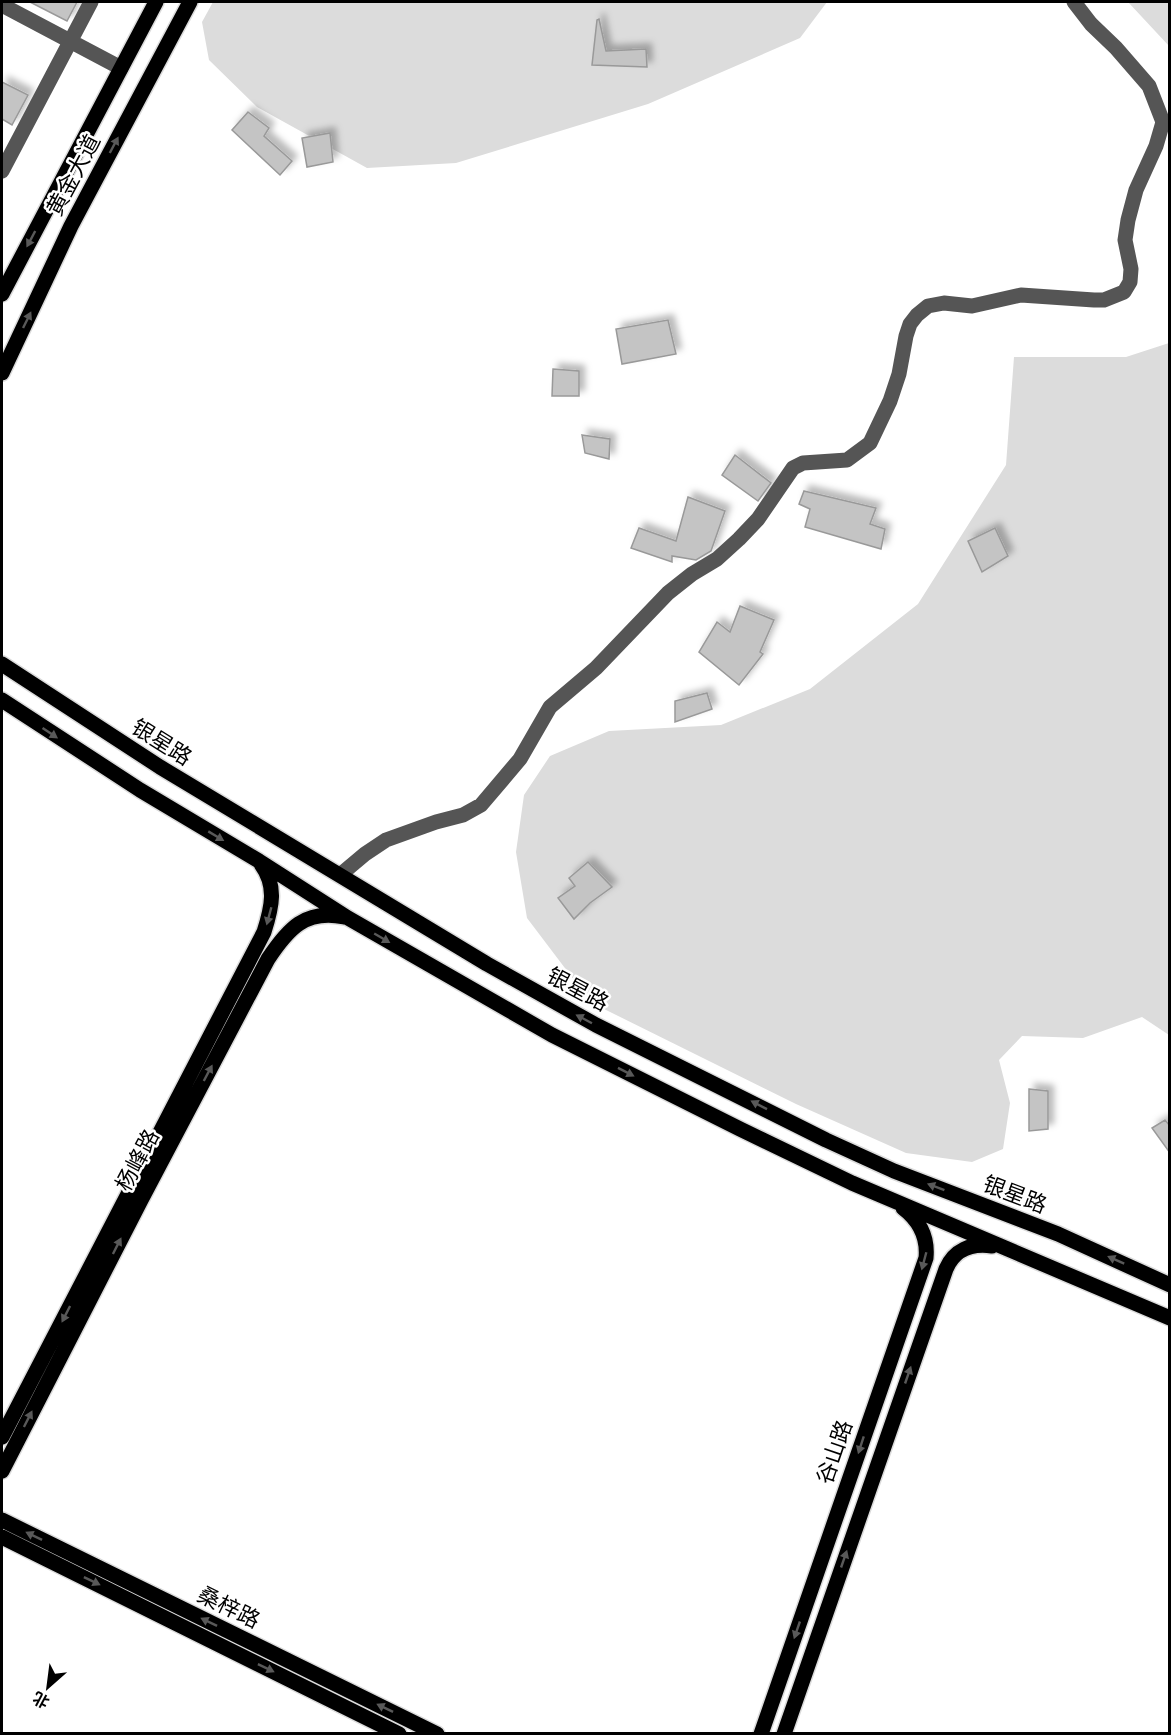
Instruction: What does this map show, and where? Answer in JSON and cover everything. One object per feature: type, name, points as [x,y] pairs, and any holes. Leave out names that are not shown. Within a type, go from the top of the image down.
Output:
[{"type":"main road","name":"黄金大道","points":[[2,294],[156,2]]},
{"type":"main road","name":"黄金大道","points":[[2,373],[71,226],[190,2]]},
{"type":"main road","name":"银星路","points":[[2,664],[159,767],[541,995],[596,1025],[826,1140],[894,1171],[1058,1234],[1170,1285]]},
{"type":"main road","points":[[2,700],[140,790],[259,861],[348,918],[552,1035],[740,1129],[888,1198],[1170,1318]]},
{"type":"main road","name":"杨峰路","points":[[2,1437],[264,932],[271,911],[272,896],[268,873],[259,861]]},
{"type":"main road","name":"杨峰路","points":[[2,1471],[268,959],[288,932],[300,922],[312,916],[348,918]]},
{"type":"main road","name":"谷山路","points":[[761,1734],[926,1258],[927,1247],[920,1225],[905,1209],[888,1198]]},
{"type":"main road","name":"谷山路","points":[[783,1734],[951,1257],[972,1246],[1008,1248]]},
{"type":"main road","name":"桑梓路","points":[[2,1520],[437,1734]]},
{"type":"main road","name":"桑梓路","points":[[2,1537],[399,1734]]},
{"type":"street","points":[[2,171],[91,2]]},
{"type":"street","points":[[340,875],[386,840],[463,815],[481,805],[520,759],[550,707],[596,668],[668,594],[692,574],[717,559],[739,539],[758,519],[793,468],[810,462],[847,460],[870,443],[890,401],[910,324],[928,306],[944,303],[972,306],[1021,295],[1104,300],[1124,292],[1130,282],[1131,269],[1125,240],[1128,220],[1136,190],[1156,146],[1163,122],[1149,86],[1091,24],[1074,2]]},
{"type":"street","points":[[2,5],[121,68]]},
{"type":"shaded area","points":[[213,2],[827,2],[800,38],[648,104],[456,163],[367,168],[257,107],[209,60],[202,22]]},
{"type":"shaded area","points":[[1128,2],[1169,2],[1169,46]]},
{"type":"shaded area","points":[[1169,343],[1169,1035],[1142,1017],[1083,1038],[1022,1036],[999,1060],[1010,1103],[1003,1149],[972,1162],[906,1153],[796,1104],[600,1007],[580,988],[527,918],[516,852],[524,795],[550,756],[609,731],[721,725],[810,689],[918,604],[1006,465],[1014,357],[1126,357]]},
{"type":"building","points":[[30,2],[77,2],[67,21]]},
{"type":"building","points":[[599,19],[606,51],[646,49],[647,67],[592,65],[597,20]]},
{"type":"building","points":[[2,82],[28,95],[12,125],[2,119]]},
{"type":"building","points":[[248,112],[269,128],[264,136],[292,161],[280,175],[232,130]]},
{"type":"building","points":[[330,133],[333,162],[307,167],[302,138]]},
{"type":"building","points":[[668,320],[676,354],[622,364],[616,329]]},
{"type":"building","points":[[553,369],[579,371],[579,396],[552,396]]},
{"type":"building","points":[[582,435],[610,439],[609,459],[585,453]]},
{"type":"building","points":[[735,455],[771,483],[758,501],[722,475]]},
{"type":"building","points":[[804,491],[876,508],[870,524],[885,529],[881,549],[805,527],[810,509],[799,504]]},
{"type":"building","points":[[688,497],[725,511],[711,551],[696,560],[672,556],[672,562],[631,548],[639,528],[676,541]]},
{"type":"building","points":[[995,528],[1008,556],[982,572],[968,541]]},
{"type":"building","points":[[740,606],[774,620],[760,652],[763,654],[739,685],[699,652],[717,622],[730,632]]},
{"type":"building","points":[[707,693],[712,709],[675,722],[675,701]]},
{"type":"building","points":[[588,862],[612,887],[590,903],[574,919],[558,898],[575,886],[569,878]]},
{"type":"building","points":[[1029,1089],[1048,1091],[1048,1129],[1029,1131]]},
{"type":"building","points":[[1165,1120],[1170,1126],[1170,1153],[1152,1128]]}]
